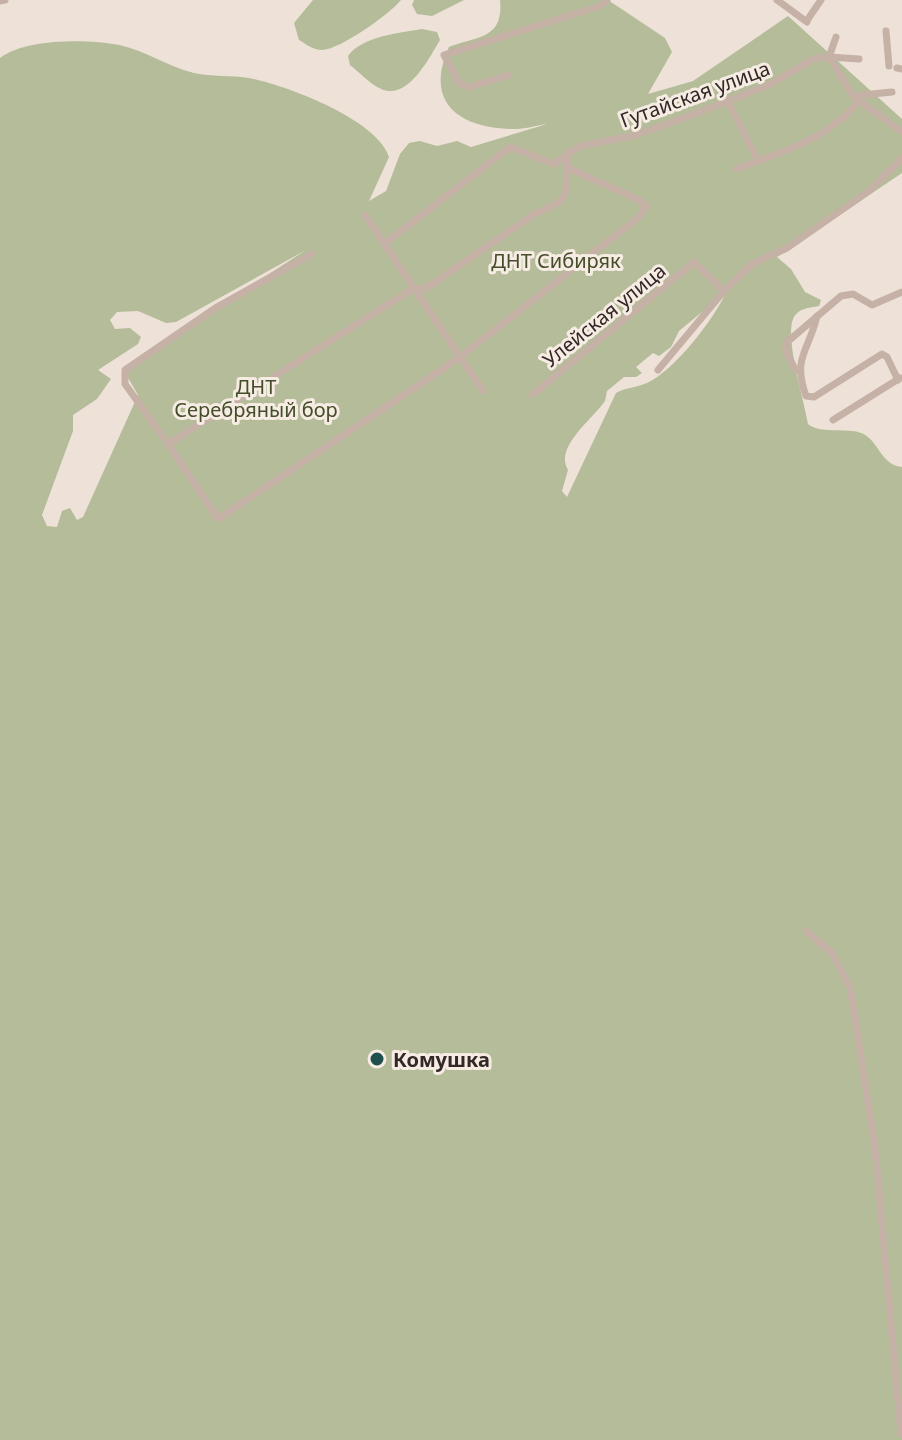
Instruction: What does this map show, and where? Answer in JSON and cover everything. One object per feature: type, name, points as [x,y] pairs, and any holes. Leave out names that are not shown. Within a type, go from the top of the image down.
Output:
[{"type":"street","points":[[509,75],[469,87],[459,83],[444,55],[600,6],[607,0]]},
{"type":"street","points":[[777,0],[807,21],[821,0]]},
{"type":"street","points":[[886,31],[896,68]]},
{"type":"street","points":[[829,57],[836,37]]},
{"type":"street","points":[[829,57],[859,59]]},
{"type":"street","points":[[829,57],[856,98],[902,132]]},
{"type":"street","name":"Гутайская улица","points":[[384,244],[510,147],[554,164],[568,152],[636,135],[769,85],[813,59],[829,57]]},
{"type":"street","points":[[856,98],[892,92]]},
{"type":"street","points":[[736,169],[783,155],[850,112],[856,98]]},
{"type":"street","points":[[727,100],[758,161]]},
{"type":"street","points":[[168,444],[414,288],[425,289],[533,215],[560,202],[566,192],[568,152]]},
{"type":"street","points":[[658,370],[724,291],[752,264],[787,248],[869,191],[902,158]]},
{"type":"street","points":[[312,254],[217,307],[125,370],[125,384],[218,519],[459,358],[639,217],[646,206],[568,168]]},
{"type":"street","points":[[365,215],[483,391]]},
{"type":"street","name":"Улейская улица","points":[[532,395],[697,262],[724,291]]},
{"type":"street","points":[[833,420],[900,378],[882,354],[814,397],[806,396],[786,351],[786,343],[841,296],[853,294],[872,305],[902,292]]},
{"type":"street","points":[[798,376],[803,346],[814,335],[817,316]]},
{"type":"street","points":[[806,931],[832,953],[850,987],[875,1147],[901,1434]]},
{"type":"green space","points":[[313,0],[401,0],[364,30],[322,50],[299,40],[294,23]]},
{"type":"green space","points":[[414,0],[464,0],[432,16],[417,14],[412,5]]},
{"type":"green space","points":[[500,0],[608,0],[665,38],[672,52],[648,94],[693,81],[788,16],[902,119],[902,173],[777,257],[791,269],[805,292],[821,300],[819,306],[798,313],[791,329],[793,355],[808,424],[819,429],[865,435],[888,461],[902,467],[902,1440],[0,1440],[0,58],[11,51],[41,44],[75,41],[106,43],[129,47],[194,73],[249,78],[306,96],[349,117],[381,143],[389,157],[369,201],[386,191],[400,154],[409,143],[420,141],[437,146],[457,141],[471,147],[547,124],[516,129],[479,124],[464,118],[444,98],[442,67],[449,47],[493,30],[500,13]],"holes":[[[306,250],[123,369],[138,395],[83,517],[77,520],[70,508],[62,511],[57,527],[47,526],[42,515],[73,431],[73,415],[97,399],[111,379],[98,370],[138,344],[141,337],[130,328],[115,329],[110,320],[117,312],[138,311],[166,323],[176,322]],[[726,292],[703,329],[681,356],[658,377],[616,393],[567,497],[562,491],[568,470],[566,452],[576,434],[605,401],[607,391],[624,377],[636,377],[642,373],[636,367],[653,353],[659,356],[671,347],[679,331]]]},
{"type":"green space","points":[[422,29],[437,32],[440,40],[424,67],[400,89],[381,89],[350,65],[348,56],[362,44],[382,36]]},
{"type":"place","name":"Комушка","points":[[377,1059]]},
{"type":"park label","name":"ДНТ Сибиряк","points":[[556,260]]},
{"type":"park label","name":"ДНТ Серебряный бор","points":[[256,398]]}]
